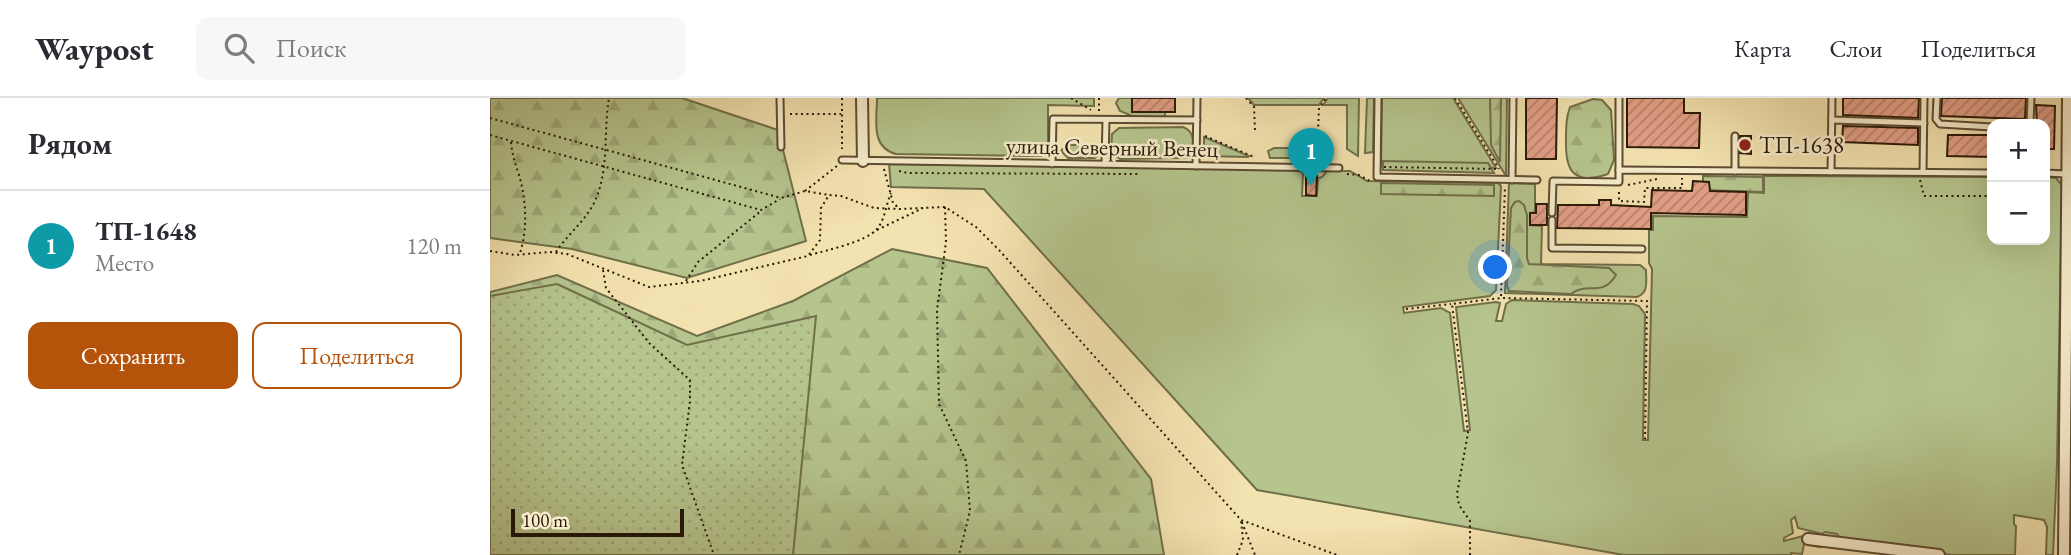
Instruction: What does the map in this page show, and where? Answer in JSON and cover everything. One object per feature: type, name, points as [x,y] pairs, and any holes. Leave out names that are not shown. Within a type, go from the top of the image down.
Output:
[{"type":"street","points":[[862,98],[863,161]]},
{"type":"street","points":[[2064,555],[2068,451],[2068,98]]},
{"type":"street","points":[[1808,539],[1939,555]]},
{"type":"lane","points":[[780,98],[781,147]]},
{"type":"lane","points":[[1196,166],[1197,98]]},
{"type":"lane","points":[[1378,98],[1377,177],[1537,180]]},
{"type":"lane","points":[[1508,180],[1513,98]]},
{"type":"lane","points":[[1619,98],[1619,182],[1553,181],[1552,248],[1642,249]]},
{"type":"lane","points":[[1831,172],[1832,98]]},
{"type":"lane","points":[[1920,172],[1924,98]]},
{"type":"lane","points":[[1937,98],[1936,119],[1940,124],[1987,127]]},
{"type":"lane","points":[[2030,119],[2031,98]]},
{"type":"lane","points":[[1052,163],[1053,119],[1197,120]]},
{"type":"lane","points":[[1105,164],[1106,120]]},
{"type":"lane","points":[[1832,120],[1924,123]]},
{"type":"lane","points":[[1735,136],[1735,171]]},
{"type":"lane","name":"улица Северный Венец","points":[[842,160],[1339,168]]},
{"type":"lane","points":[[1619,170],[1987,173]]},
{"type":"lane","points":[[2050,173],[2068,174]]},
{"type":"path","points":[[556,253],[565,238],[577,228],[598,194],[606,150],[608,98]]},
{"type":"path","points":[[685,282],[698,262],[761,210],[781,198],[805,191],[842,160],[842,98]]},
{"type":"path","points":[[1071,98],[1099,116],[1099,98]]},
{"type":"path","points":[[1246,98],[1254,107],[1255,130]]},
{"type":"path","points":[[1318,132],[1319,108],[1326,98]]},
{"type":"path","points":[[1377,167],[1499,169],[1455,98]]},
{"type":"path","points":[[780,114],[842,114]]},
{"type":"path","points":[[490,118],[781,198]]},
{"type":"path","points":[[1196,132],[1255,158]]},
{"type":"path","points":[[490,135],[761,210]]},
{"type":"path","points":[[511,141],[512,157],[525,206],[520,254]]},
{"type":"path","points":[[883,161],[884,175],[893,203],[899,209]]},
{"type":"path","points":[[1619,182],[1619,201],[1644,202],[1645,188],[1682,188],[1682,170]]},
{"type":"path","points":[[1920,172],[1924,196],[1987,196]]},
{"type":"path","points":[[1501,298],[1508,180]]},
{"type":"path","points":[[805,191],[841,196],[860,204],[884,208],[945,207],[976,227],[1241,520],[1255,555]]},
{"type":"path","points":[[876,231],[884,217],[884,208],[891,193]]},
{"type":"path","points":[[808,256],[820,240],[821,208],[829,195]]},
{"type":"path","points":[[945,207],[946,242],[937,310],[939,404],[965,461],[970,511],[959,555]]},
{"type":"path","points":[[490,251],[567,254],[649,287],[808,256],[856,241],[924,208]]},
{"type":"path","points":[[603,269],[606,288],[650,344],[690,380],[682,465],[713,555]]},
{"type":"path","points":[[1406,309],[1501,298],[1647,301],[1645,439]]},
{"type":"path","points":[[1452,304],[1468,433],[1457,494],[1459,505],[1470,521],[1470,555]]},
{"type":"path","points":[[1237,555],[1243,540],[1241,520]]},
{"type":"path","points":[[1241,520],[1337,555]]},
{"type":"green space","points":[[490,98],[682,98],[778,130],[806,241],[687,278],[572,249],[490,238]]},
{"type":"green space","points":[[877,98],[1094,98],[1094,106],[1048,105],[1048,149],[1041,156],[896,154],[882,145],[879,139],[876,124]]},
{"type":"green space","points":[[1119,98],[1132,98],[1132,112],[1165,112],[1165,117],[1137,118],[1120,111],[1116,103]]},
{"type":"green space","points":[[1248,98],[1324,98],[1319,105],[1254,105]]},
{"type":"green space","points":[[1328,98],[1359,98],[1358,156],[1347,149],[1347,105],[1323,105]]},
{"type":"green space","points":[[1367,98],[1374,98],[1373,152],[1365,153]]},
{"type":"green space","points":[[1382,98],[1453,98],[1496,168],[1381,166]]},
{"type":"green space","points":[[1458,98],[1507,98],[1506,176]]},
{"type":"green space","points":[[1490,98],[1501,98],[1500,162],[1491,145]]},
{"type":"green space","points":[[1593,99],[1602,100],[1611,110],[1614,160],[1608,174],[1587,178],[1574,174],[1570,168],[1566,151],[1566,123],[1570,107]]},
{"type":"green space","points":[[1183,127],[1192,136],[1193,145],[1188,158],[1120,159],[1111,152],[1112,134],[1119,128]]},
{"type":"green space","points":[[1204,137],[1249,156],[1207,156],[1204,151]]},
{"type":"green space","points":[[1066,145],[1098,145],[1101,152],[1095,158],[1068,158],[1061,151]]},
{"type":"green space","points":[[1274,148],[1320,148],[1324,154],[1321,158],[1270,158],[1268,151]]},
{"type":"green space","points":[[1383,161],[1488,163],[1494,173],[1383,170]]},
{"type":"green space","points":[[889,164],[1297,170],[1303,173],[1302,196],[1317,196],[1318,178],[1327,171],[1350,171],[1367,181],[1498,183],[1501,186],[1496,290],[1490,296],[1403,307],[1404,313],[1441,308],[1450,313],[1464,431],[1470,430],[1456,307],[1500,303],[1496,321],[1502,321],[1506,304],[1512,300],[1633,304],[1639,306],[1645,314],[1643,440],[1648,440],[1652,269],[1649,263],[1649,230],[1653,230],[1653,216],[1747,217],[1748,192],[1764,193],[1764,176],[1987,177],[1987,245],[2050,245],[2050,177],[2056,178],[2062,185],[2053,555],[2046,555],[2047,527],[2044,520],[2014,515],[2015,555],[1953,555],[1841,540],[1837,534],[1822,534],[1798,528],[1795,517],[1791,520],[1793,533],[1784,538],[1784,541],[1803,536],[1822,539],[1820,547],[1804,544],[1802,554],[1791,555],[1624,555],[1257,490],[984,189],[891,187]]},
{"type":"green space","points":[[1703,176],[1763,177],[1763,192],[1703,190]]},
{"type":"green space","points":[[1381,183],[1494,185],[1494,196],[1381,194]]},
{"type":"green space","points":[[1509,183],[1535,184],[1535,212],[1530,213],[1530,225],[1542,226],[1541,264],[1640,265],[1646,270],[1643,293],[1637,297],[1505,293]]},
{"type":"green space","points":[[1519,201],[1524,205],[1527,215],[1529,264],[1609,268],[1616,275],[1611,282],[1600,288],[1577,290],[1571,294],[1509,291],[1507,286],[1511,208]]},
{"type":"green space","points":[[892,249],[987,268],[1151,479],[1164,555],[490,555],[490,292],[557,275],[697,336],[793,301]]},
{"type":"green space","points":[[557,284],[687,345],[816,316],[793,555],[490,555],[490,296]]},
{"type":"building","points":[[1132,98],[1175,98],[1175,112],[1132,112]]},
{"type":"building","points":[[1526,98],[1557,98],[1556,159],[1526,159]]},
{"type":"building","points":[[1627,98],[1684,98],[1684,113],[1700,113],[1699,148],[1627,147]]},
{"type":"building","points":[[1843,98],[1919,98],[1918,118],[1843,115]]},
{"type":"building","points":[[1942,98],[2026,98],[2025,119],[1941,116]]},
{"type":"building","points":[[2036,105],[2055,106],[2054,149],[2050,149],[2050,119],[2037,119]]},
{"type":"building","points":[[1843,126],[1918,128],[1918,145],[1842,142]]},
{"type":"building","points":[[1948,135],[1987,135],[1987,157],[1947,156]]},
{"type":"building","name":"ТП-1638","points":[[1740,136],[1751,136],[1751,154],[1740,153]]},
{"type":"building","points":[[1306,176],[1317,176],[1316,196],[1306,195]]},
{"type":"building","points":[[1693,181],[1709,182],[1710,191],[1746,192],[1746,215],[1651,213],[1651,229],[1557,228],[1558,205],[1599,205],[1599,200],[1611,200],[1611,205],[1651,207],[1652,190],[1692,191]]},
{"type":"building","points":[[1536,204],[1547,204],[1547,225],[1530,225],[1530,213],[1536,213]]},
{"type":"place","name":"ТП-1638","points":[[1745,145]]},
{"type":"place","name":"ТП-1648","points":[[1311,186]]}]
